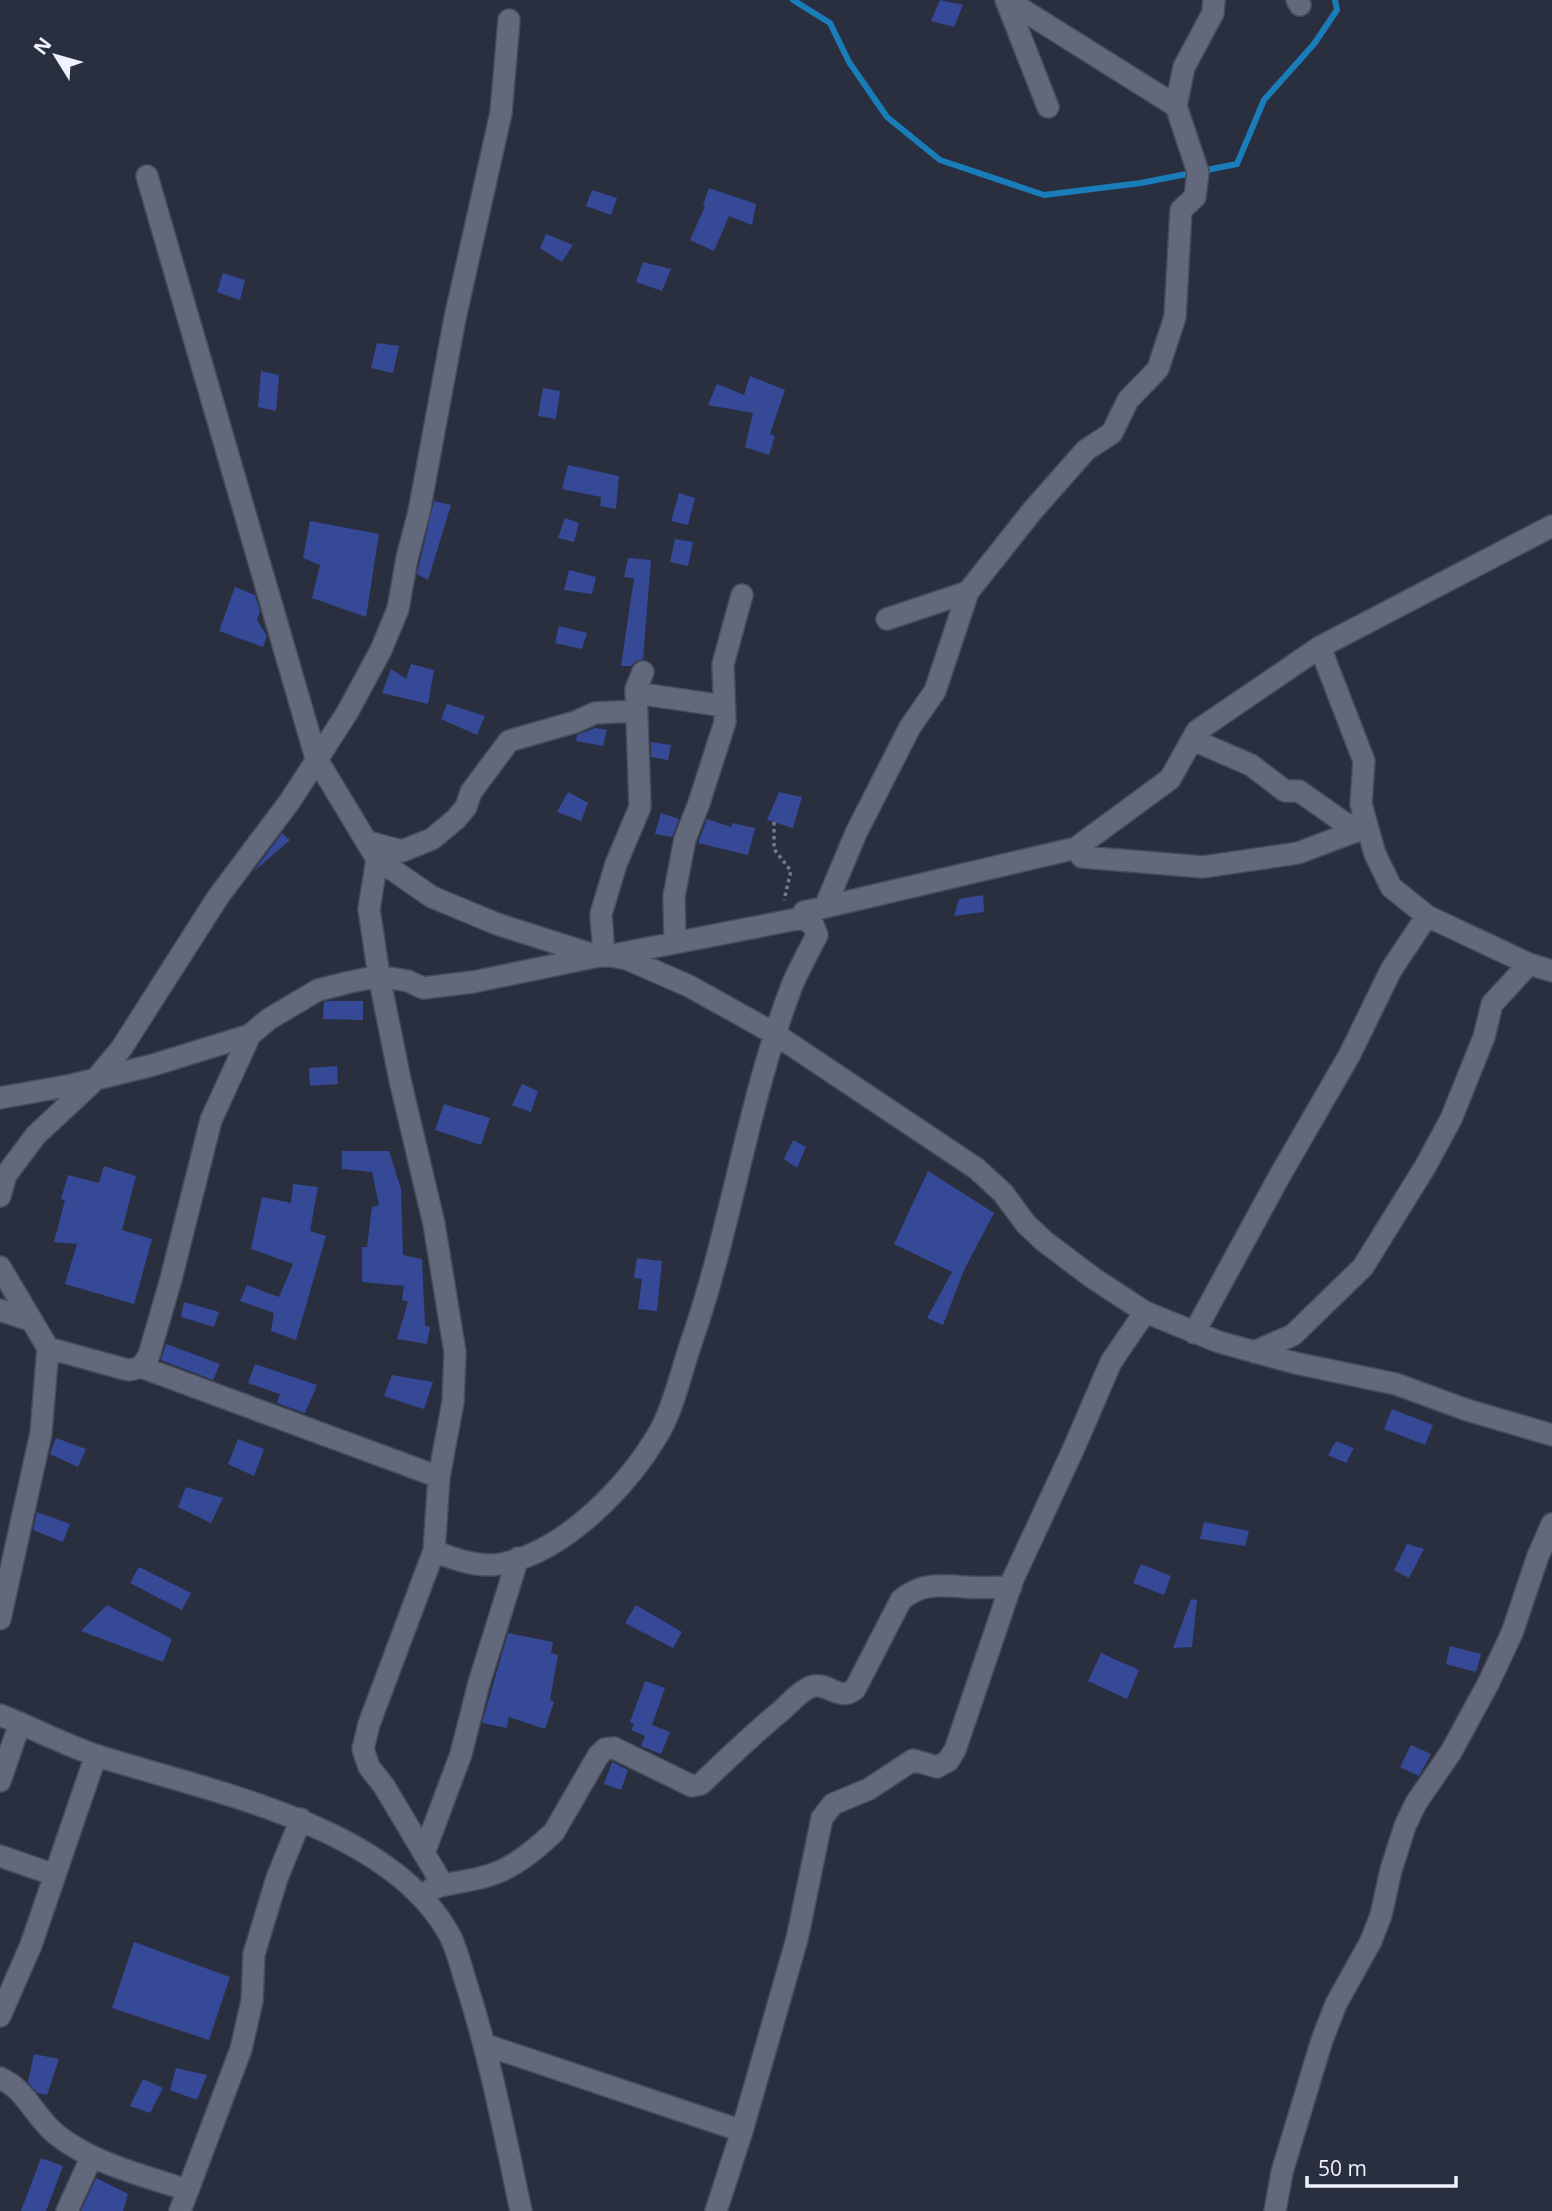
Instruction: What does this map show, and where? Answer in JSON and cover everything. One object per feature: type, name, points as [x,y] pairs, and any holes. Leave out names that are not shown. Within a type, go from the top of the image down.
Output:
[{"type":"street","points":[[1007,0],[1176,106]]},
{"type":"street","points":[[1007,0],[1048,107]]},
{"type":"street","points":[[825,907],[856,833],[910,727],[934,691],[968,592],[1033,510],[1086,450],[1112,433],[1128,400],[1157,369],[1175,317],[1181,210],[1195,197],[1198,172],[1176,106],[1184,67],[1213,13],[1214,0]]},
{"type":"street","points":[[0,1196],[6,1175],[36,1135],[95,1080],[121,1049],[218,897],[290,801],[347,713],[381,650],[398,609],[455,318],[501,113],[509,20]]},
{"type":"street","points":[[147,176],[316,758],[372,850],[432,897],[497,924],[605,956],[627,959],[689,986],[775,1034],[977,1169],[1003,1193],[1026,1224],[1044,1241],[1145,1312],[1194,1333],[1254,1352],[1396,1384],[1467,1410],[1552,1435]]},
{"type":"street","points":[[802,918],[804,912],[1076,848],[1170,779],[1197,732],[1320,647],[1549,531]]},
{"type":"street","points":[[887,619],[968,592]]},
{"type":"street","points":[[675,943],[674,895],[685,839],[725,722],[723,664],[742,595]]},
{"type":"street","points":[[1320,647],[1364,761],[1361,804],[1375,854],[1391,887],[1427,916],[1529,964],[1552,971]]},
{"type":"street","points":[[605,956],[601,915],[616,864],[640,807],[636,702],[643,672]]},
{"type":"street","points":[[372,850],[402,851],[432,839],[466,807],[471,792],[509,741],[636,702],[724,706]]},
{"type":"street","points":[[1192,740],[1251,765],[1285,790],[1299,791],[1346,824],[1367,827]]},
{"type":"street","points":[[1076,848],[1082,857],[1203,867],[1298,853],[1367,827]]},
{"type":"street","points":[[372,850],[369,909],[379,976],[434,1224],[455,1352],[453,1402],[439,1476],[433,1551],[369,1724],[363,1749],[369,1767],[384,1786],[443,1885]]},
{"type":"street","points":[[1194,1333],[1350,1054],[1391,970],[1427,916]]},
{"type":"street","points":[[0,1098],[95,1080],[250,1035],[269,1019],[318,990],[379,976],[408,981],[423,988],[473,982],[802,918],[813,925],[817,935],[794,980],[775,1034],[745,1140],[709,1292],[661,1429],[610,1497],[580,1526],[518,1558],[500,1564],[476,1564],[433,1551]]},
{"type":"street","points":[[1254,1352],[1293,1335],[1363,1267],[1425,1167],[1451,1119],[1484,1037],[1492,1004],[1529,964]]},
{"type":"street","points":[[141,1367],[149,1355],[171,1279],[211,1120],[250,1035]]},
{"type":"street","points":[[0,1267],[48,1348],[41,1433],[0,1619]]},
{"type":"street","points":[[0,1310],[30,1320]]},
{"type":"street","points":[[716,2211],[797,1939],[822,1818],[833,1804],[869,1789],[913,1760],[937,1767],[948,1761],[955,1750],[1011,1587],[1106,1371],[1145,1312]]},
{"type":"street","points":[[48,1348],[128,1370],[141,1367],[439,1476]]},
{"type":"street","points":[[1275,2211],[1282,2172],[1322,2040],[1336,2004],[1371,1941],[1381,1915],[1405,1826],[1416,1803],[1451,1752],[1488,1684],[1512,1633],[1538,1556],[1552,1524]]},
{"type":"street","points":[[424,1853],[461,1754],[479,1683],[518,1558]]},
{"type":"street","points":[[419,1893],[492,1875],[513,1864],[543,1842],[554,1832],[598,1756],[605,1749],[614,1748],[692,1786],[701,1784],[750,1737],[807,1689],[821,1685],[842,1695],[855,1689],[901,1600],[911,1592],[925,1586],[1011,1587]]},
{"type":"street","points":[[0,1781],[10,1719],[96,1755],[301,1819],[392,1870],[419,1893],[451,1936],[486,2045],[521,2211]]},
{"type":"street","points":[[0,2016],[31,1945],[96,1755]]},
{"type":"street","points":[[180,2211],[241,2049],[252,2001],[254,1954],[277,1878],[301,1819]]},
{"type":"street","points":[[0,1856],[55,1875]]},
{"type":"street","points":[[486,2045],[742,2131]]},
{"type":"street","points":[[0,2078],[18,2087],[39,2118],[56,2134],[92,2158],[187,2190]]},
{"type":"street","points":[[67,2211],[92,2158]]},
{"type":"path","points":[[774,822],[774,849],[791,871],[779,923]]},
{"type":"building","points":[[940,0],[963,5],[954,27],[931,21]]},
{"type":"building","points":[[709,188],[756,204],[752,225],[729,216],[714,251],[690,240],[705,206],[703,205]]},
{"type":"building","points":[[592,190],[617,198],[611,215],[586,206]]},
{"type":"building","points":[[546,234],[573,245],[562,262],[540,248]]},
{"type":"building","points":[[643,262],[671,269],[662,291],[636,282]]},
{"type":"building","points":[[223,273],[245,280],[240,300],[217,292]]},
{"type":"building","points":[[377,343],[399,346],[393,373],[371,368]]},
{"type":"building","points":[[261,371],[279,375],[276,411],[258,407]]},
{"type":"building","points":[[750,376],[785,390],[770,434],[775,436],[769,455],[745,447],[753,413],[708,405],[717,384],[744,395]]},
{"type":"building","points":[[543,388],[560,391],[556,419],[538,416]]},
{"type":"building","points":[[568,465],[619,476],[616,509],[600,506],[601,497],[562,489]]},
{"type":"building","points":[[679,493],[695,498],[688,525],[671,521]]},
{"type":"building","points":[[434,501],[451,505],[428,580],[417,574]]},
{"type":"building","points":[[565,518],[579,523],[574,542],[558,538]]},
{"type":"building","points":[[310,521],[379,534],[366,617],[312,598],[320,565],[303,558]]},
{"type":"building","points":[[675,539],[693,542],[688,566],[670,562]]},
{"type":"building","points":[[628,558],[651,560],[643,659],[631,666],[621,666],[634,578],[624,577]]},
{"type":"building","points":[[569,570],[596,577],[592,594],[564,590]]},
{"type":"building","points":[[235,587],[255,595],[260,611],[257,620],[267,636],[263,647],[219,631]]},
{"type":"building","points":[[559,626],[587,633],[582,649],[555,643]]},
{"type":"building","points":[[411,664],[434,670],[428,704],[382,693],[391,669],[406,679]]},
{"type":"building","points":[[447,704],[485,716],[477,735],[441,719]]},
{"type":"building","points":[[595,728],[607,730],[603,746],[576,741],[577,735]]},
{"type":"building","points":[[651,742],[671,745],[668,760],[651,757]]},
{"type":"building","points":[[568,792],[588,803],[581,821],[557,812]]},
{"type":"building","points":[[779,792],[802,797],[793,828],[767,820]]},
{"type":"building","points":[[661,813],[679,819],[672,837],[655,834]]},
{"type":"building","points":[[707,819],[731,827],[732,823],[755,828],[748,855],[698,843]]},
{"type":"building","points":[[282,833],[290,840],[253,872]]},
{"type":"building","points":[[983,895],[984,912],[954,916],[959,899]]},
{"type":"building","points":[[363,1001],[363,1020],[323,1019],[324,1002]]},
{"type":"building","points":[[337,1066],[338,1084],[310,1086],[309,1068]]},
{"type":"building","points":[[522,1084],[538,1091],[531,1112],[512,1105]]},
{"type":"building","points":[[444,1104],[490,1118],[481,1145],[435,1130]]},
{"type":"building","points":[[793,1140],[806,1147],[797,1168],[784,1159]]},
{"type":"building","points":[[342,1151],[389,1151],[401,1189],[403,1255],[422,1259],[425,1326],[430,1327],[427,1344],[397,1339],[408,1302],[402,1300],[404,1286],[362,1282],[362,1247],[367,1247],[372,1207],[379,1205],[372,1172],[342,1169]]},
{"type":"building","points":[[104,1166],[136,1176],[122,1230],[152,1239],[134,1304],[65,1284],[77,1244],[54,1242],[65,1200],[61,1199],[68,1175],[99,1183]]},
{"type":"building","points":[[928,1171],[994,1213],[964,1270],[943,1325],[927,1318],[952,1272],[894,1244]]},
{"type":"building","points":[[293,1184],[318,1187],[310,1231],[326,1236],[296,1340],[271,1331],[274,1313],[240,1301],[247,1285],[279,1297],[293,1264],[251,1249],[262,1197],[291,1203]]},
{"type":"building","points":[[637,1258],[662,1261],[657,1311],[638,1309],[642,1279],[634,1278]]},
{"type":"building","points":[[184,1302],[219,1312],[214,1327],[181,1317]]},
{"type":"building","points":[[166,1344],[220,1364],[213,1380],[161,1360]]},
{"type":"building","points":[[255,1364],[317,1385],[305,1413],[277,1403],[280,1394],[248,1383]]},
{"type":"building","points":[[392,1375],[433,1382],[424,1409],[384,1396]]},
{"type":"building","points":[[1392,1409],[1433,1425],[1425,1445],[1384,1429]]},
{"type":"building","points":[[56,1438],[86,1449],[78,1467],[50,1454]]},
{"type":"building","points":[[238,1439],[264,1449],[254,1476],[228,1464]]},
{"type":"building","points":[[1336,1441],[1354,1448],[1346,1463],[1328,1455]]},
{"type":"building","points":[[186,1487],[223,1498],[211,1523],[178,1507]]},
{"type":"building","points":[[37,1512],[70,1524],[63,1542],[33,1530]]},
{"type":"building","points":[[1204,1522],[1249,1531],[1245,1546],[1200,1539]]},
{"type":"building","points":[[1407,1544],[1424,1549],[1409,1578],[1394,1570]]},
{"type":"building","points":[[1141,1564],[1171,1576],[1164,1595],[1133,1583]]},
{"type":"building","points":[[139,1567],[191,1593],[182,1610],[130,1583]]},
{"type":"building","points":[[1191,1599],[1197,1600],[1192,1647],[1173,1648]]},
{"type":"building","points":[[107,1605],[172,1639],[163,1662],[81,1631]]},
{"type":"building","points":[[636,1605],[682,1632],[673,1648],[625,1623]]},
{"type":"building","points":[[508,1633],[553,1642],[551,1653],[558,1655],[550,1700],[554,1702],[545,1729],[509,1717],[507,1728],[482,1723]]},
{"type":"building","points":[[1450,1646],[1481,1654],[1476,1672],[1446,1664]]},
{"type":"building","points":[[1101,1653],[1139,1670],[1127,1699],[1088,1681]]},
{"type":"building","points":[[645,1681],[665,1688],[652,1725],[670,1732],[661,1754],[641,1746],[645,1736],[631,1730],[634,1724],[630,1722]]},
{"type":"building","points":[[1411,1745],[1431,1754],[1419,1776],[1400,1767]]},
{"type":"building","points":[[612,1762],[628,1770],[621,1790],[604,1784]]},
{"type":"building","points":[[134,1942],[230,1977],[209,2040],[112,2008]]},
{"type":"building","points":[[34,2054],[59,2059],[47,2095],[37,2093],[28,2082]]},
{"type":"building","points":[[176,2068],[207,2075],[197,2100],[170,2090]]},
{"type":"building","points":[[143,2079],[163,2088],[150,2113],[130,2106]]},
{"type":"building","points":[[41,2158],[63,2166],[46,2211],[21,2211]]},
{"type":"building","points":[[96,2178],[128,2194],[123,2211],[81,2211]]},
{"type":"waterway","points":[[793,0],[830,23],[849,62],[887,117],[940,160],[1044,195],[1141,183],[1237,164],[1264,100],[1314,44],[1337,10],[1335,0]]}]
